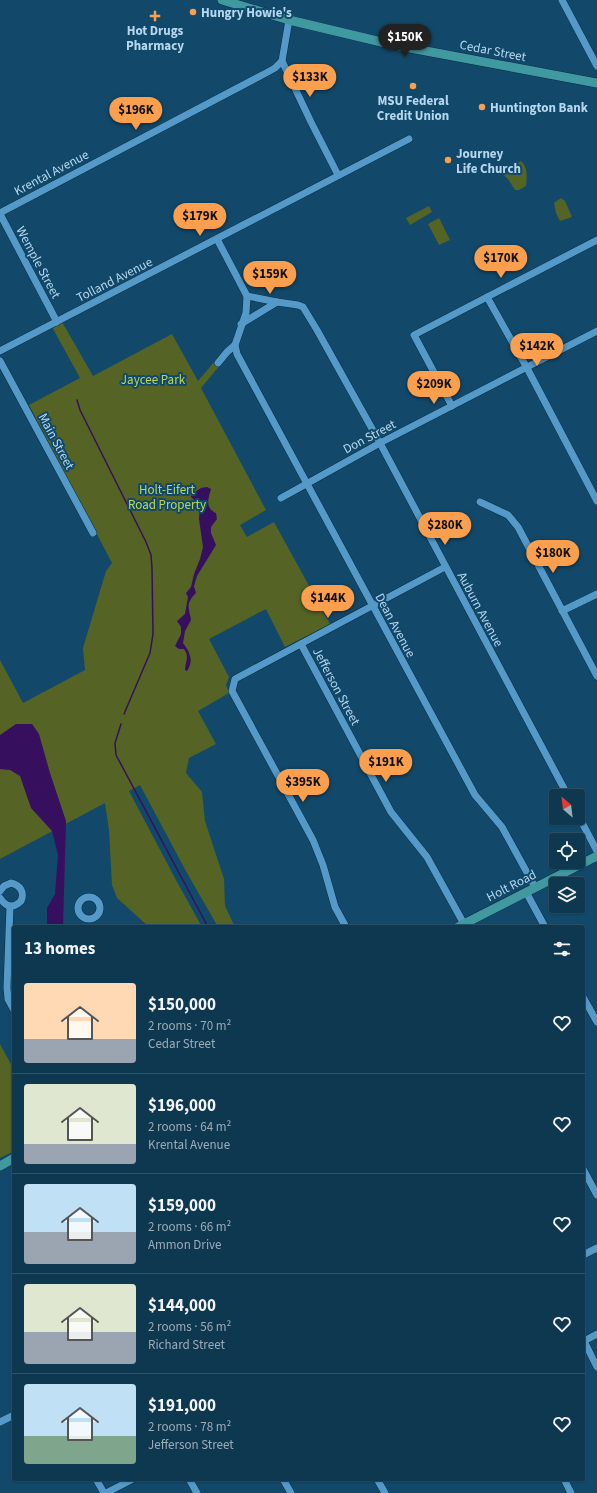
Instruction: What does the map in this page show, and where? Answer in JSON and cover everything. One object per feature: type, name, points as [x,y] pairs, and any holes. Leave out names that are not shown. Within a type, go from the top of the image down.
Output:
[{"type":"main road","name":"Cedar Street","points":[[222,0],[289,20],[394,45],[597,83]]},
{"type":"main road","name":"Holt Road","points":[[463,925],[597,856]]},
{"type":"main road","points":[[0,1166],[12,1159]]},
{"type":"street","points":[[562,0],[597,66]]},
{"type":"street","points":[[289,20],[282,61],[338,175]]},
{"type":"street","name":"Krental Avenue","points":[[0,213],[266,73],[275,68],[282,61]]},
{"type":"street","name":"Tolland Avenue","points":[[0,351],[408,139]]},
{"type":"street","name":"Wemple Street","points":[[0,213],[57,322]]},
{"type":"street","points":[[217,239],[247,296],[246,313],[235,345],[218,363]]},
{"type":"street","points":[[452,406],[414,335],[597,240]]},
{"type":"street","points":[[247,296],[277,302]]},
{"type":"street","points":[[487,297],[527,368],[597,502]]},
{"type":"street","points":[[241,324],[277,302]]},
{"type":"street","name":"Auburn Avenue","points":[[277,302],[303,307],[318,330],[380,443],[564,789]]},
{"type":"street","name":"Don Street","points":[[281,498],[380,443],[597,331]]},
{"type":"street","name":"Dean Avenue","points":[[235,345],[237,354],[475,795],[502,827],[535,887]]},
{"type":"street","name":"Main Street","points":[[0,361],[93,533]]},
{"type":"street","points":[[480,502],[508,515],[518,527],[597,676]]},
{"type":"street","points":[[345,925],[335,907],[323,865],[313,840],[236,699],[232,688],[235,679],[240,675],[445,567]]},
{"type":"street","points":[[562,612],[597,594]]},
{"type":"street","name":"Jefferson Street","points":[[301,644],[391,812],[427,857],[461,925]]},
{"type":"street","points":[[583,825],[597,851]]},
{"type":"street","points":[[0,891],[4,886],[11,883],[19,886],[22,890],[21,901],[14,906],[3,903],[0,898]]},
{"type":"street","points":[[526,892],[544,925]]},
{"type":"street","points":[[10,906],[7,988],[8,998],[12,1006]]},
{"type":"street","points":[[585,1000],[597,1022]]},
{"type":"street","points":[[585,1173],[597,1195]]},
{"type":"street","points":[[585,1254],[597,1248]]},
{"type":"street","points":[[585,1339],[597,1334]]},
{"type":"street","points":[[585,1344],[597,1367]]},
{"type":"street","points":[[0,1422],[12,1416]]},
{"type":"street","points":[[97,1481],[105,1493],[129,1481]]},
{"type":"street","points":[[190,1481],[196,1493]]},
{"type":"street","points":[[284,1481],[291,1493]]},
{"type":"street","points":[[378,1481],[385,1493]]},
{"type":"street","points":[[565,1481],[571,1493]]},
{"type":"green space","points":[[521,161],[526,169],[526,186],[519,190],[515,190],[508,179],[501,173]]},
{"type":"green space","points":[[561,198],[565,201],[572,217],[560,221],[556,213],[554,203]]},
{"type":"green space","points":[[429,206],[432,212],[410,225],[406,218]]},
{"type":"green space","points":[[439,218],[450,240],[439,245],[428,224]]},
{"type":"green space","name":"Holt-Eifert Road Property","points":[[61,320],[93,376],[172,334],[198,381],[215,361],[221,364],[201,388],[266,510],[240,525],[247,537],[274,522],[330,624],[285,647],[266,609],[209,639],[229,677],[226,685],[229,693],[198,711],[216,744],[189,758],[186,773],[202,792],[205,821],[224,879],[225,906],[234,925],[217,925],[140,785],[129,791],[201,925],[147,925],[117,898],[112,885],[109,830],[105,803],[0,859],[0,660],[23,703],[85,670],[83,648],[106,571],[112,563],[29,405],[80,378],[51,325]]},
{"type":"green space","points":[[0,1044],[12,1066],[12,1152],[0,1158]]},
{"type":"shaded area","points":[[207,487],[211,489],[208,503],[210,509],[216,513],[217,519],[211,527],[211,533],[216,545],[197,576],[194,586],[196,593],[189,603],[191,620],[185,631],[183,643],[188,650],[191,660],[187,671],[185,670],[187,657],[186,652],[184,649],[179,649],[175,646],[181,634],[181,627],[177,621],[185,614],[188,597],[186,593],[191,587],[203,547],[199,519],[200,505],[191,497],[192,494],[201,488]]},
{"type":"shaded area","points":[[16,724],[32,724],[39,734],[66,821],[63,925],[47,925],[47,908],[55,894],[58,855],[52,831],[31,808],[20,776],[10,770],[0,769],[0,735]]},
{"type":"waterway","points":[[77,400],[80,410],[146,542],[151,555],[153,634],[150,653],[124,714]]},
{"type":"waterway","points":[[121,724],[115,743],[116,755],[207,925]]},
{"type":"place","name":"Hungry Howie's","points":[[193,12]]},
{"type":"place","name":"Hot Drugs Pharmacy","points":[[155,16]]},
{"type":"place","name":"MSU Federal Credit Union","points":[[413,86]]},
{"type":"place","name":"Huntington Bank","points":[[482,107]]},
{"type":"place","name":"Journey Life Church","points":[[448,160]]},
{"type":"park label","name":"Jaycee Park","points":[[153,379]]}]
